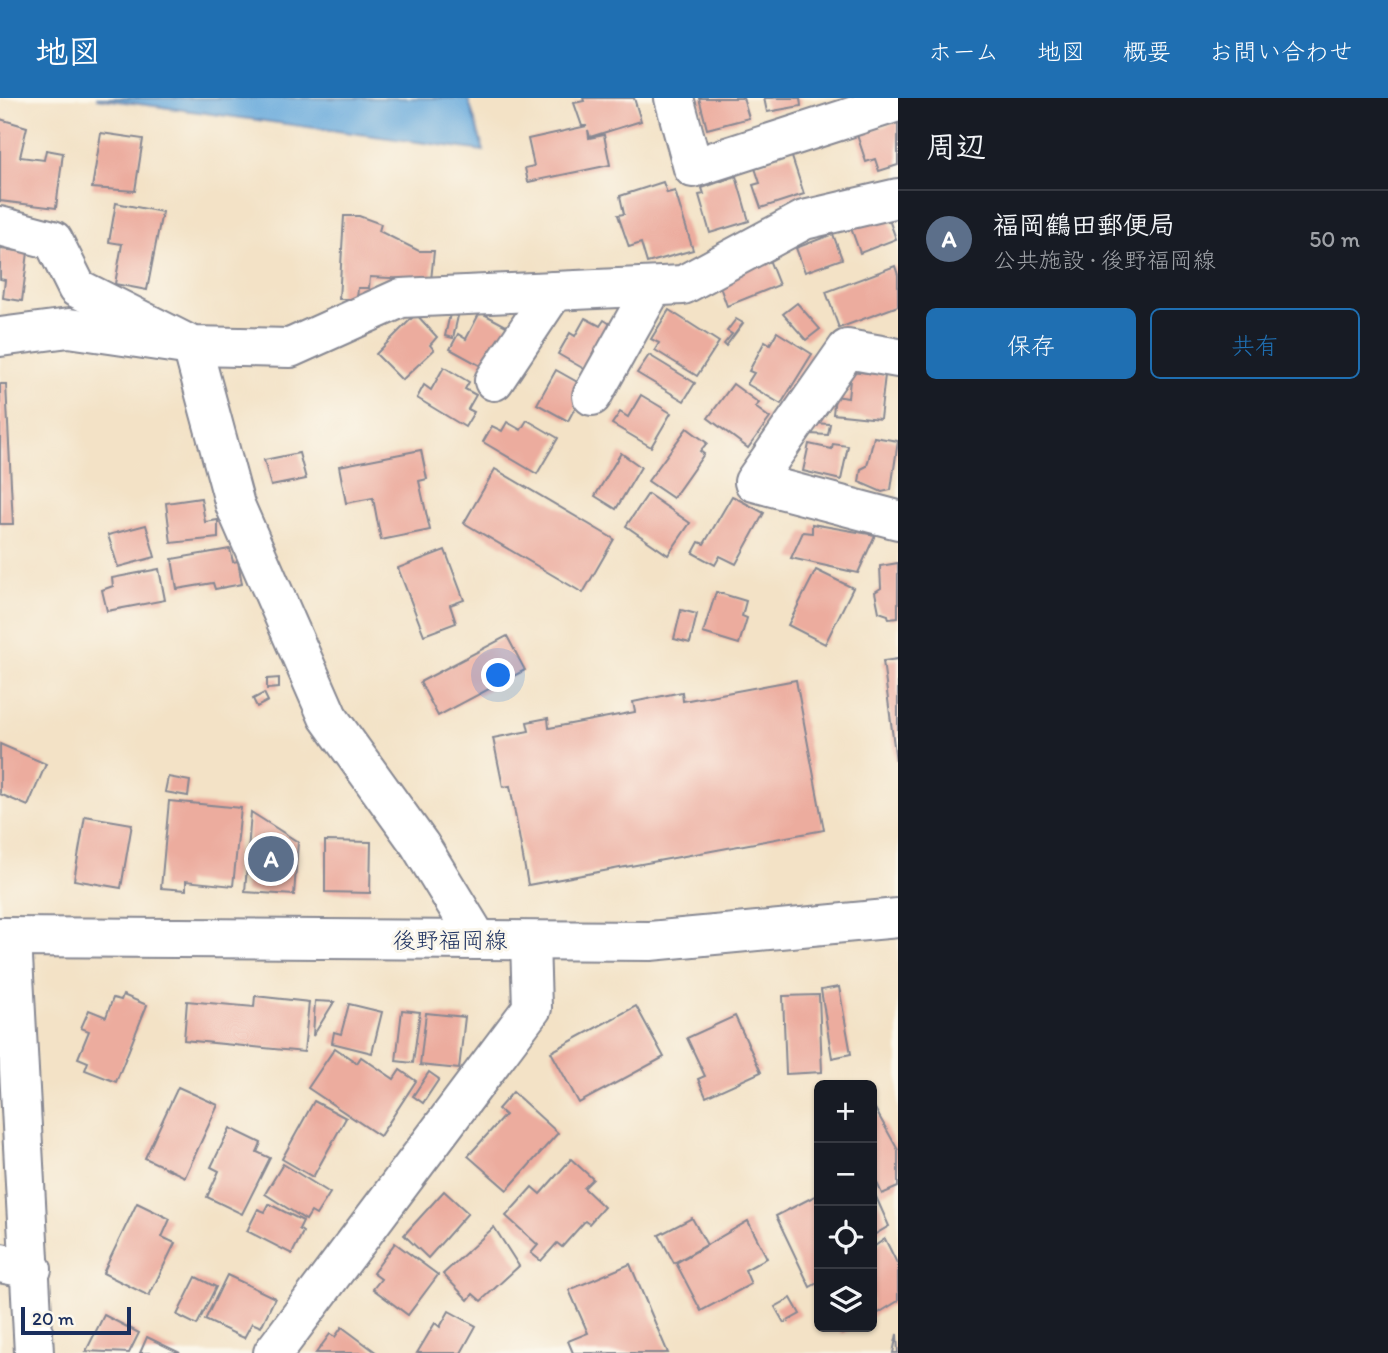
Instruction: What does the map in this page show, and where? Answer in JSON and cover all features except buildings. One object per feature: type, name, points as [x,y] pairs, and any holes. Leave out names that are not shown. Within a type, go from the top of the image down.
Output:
[{"type":"street","points":[[674,98],[692,168],[898,102]]},
{"type":"street","points":[[0,337],[69,328],[191,346],[290,348],[401,298],[683,285],[804,220],[898,198]]},
{"type":"street","points":[[0,226],[53,240],[77,288],[191,346],[235,505],[328,717],[421,845],[478,940]]},
{"type":"street","points":[[592,396],[653,287]]},
{"type":"street","points":[[494,381],[554,291]]},
{"type":"street","points":[[898,358],[847,349],[754,482],[898,520]]},
{"type":"street","name":"後野福岡線","points":[[6,938],[650,941],[898,918]]},
{"type":"street","points":[[6,938],[16,1266],[34,1353]]},
{"type":"street","points":[[273,1353],[532,1008],[530,941]]},
{"type":"water","points":[[96,98],[468,98],[484,151]]},
{"type":"place","name":"福岡鶴田郵便局","points":[[271,859]]}]
